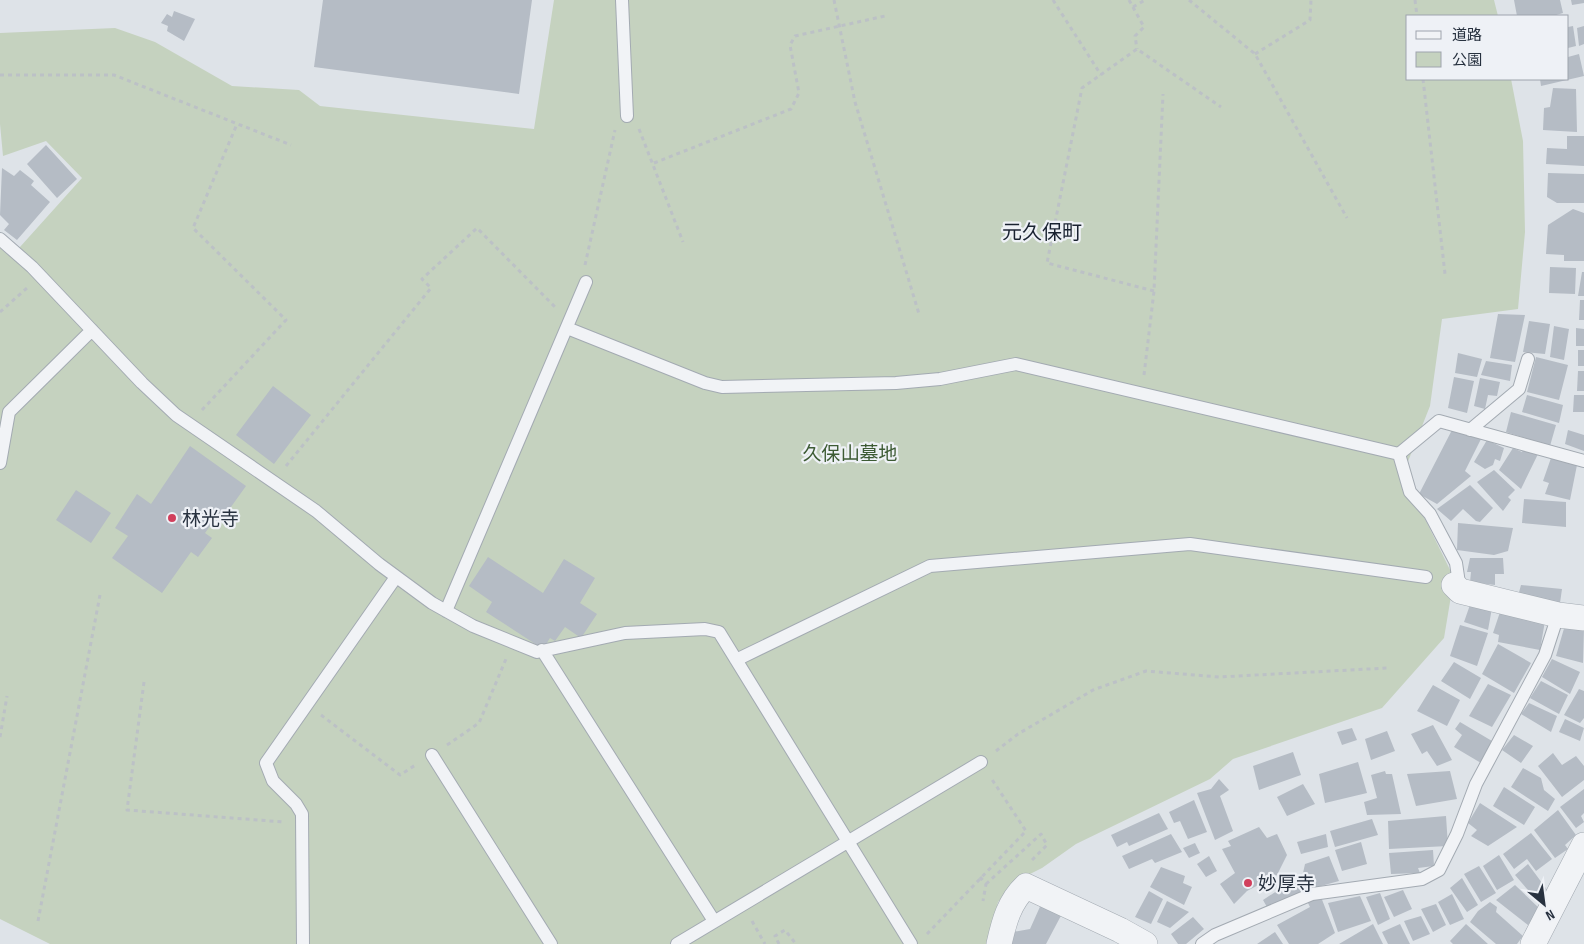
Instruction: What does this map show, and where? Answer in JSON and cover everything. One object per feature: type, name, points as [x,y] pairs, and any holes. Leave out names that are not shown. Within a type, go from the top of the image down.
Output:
[{"type":"street","points":[[1457,588],[1558,615],[1584,618]]},
{"type":"street","points":[[1533,944],[1584,845]]},
{"type":"street","points":[[999,944],[1005,918],[1015,896],[1026,886],[1120,930],[1145,944]]},
{"type":"lane","points":[[622,0],[627,116]]},
{"type":"lane","points":[[0,239],[41,276],[142,383],[176,414],[316,511],[396,577],[446,611],[473,626],[537,652],[626,633],[704,629],[719,632],[911,944]]},
{"type":"lane","points":[[446,611],[586,282]]},
{"type":"lane","points":[[568,325],[705,383],[722,387],[896,383],[940,379],[1016,364],[1399,454]]},
{"type":"lane","points":[[0,462],[9,412],[92,330]]},
{"type":"lane","points":[[1470,430],[1519,389],[1528,359]]},
{"type":"lane","points":[[1399,454],[1439,421],[1584,461]]},
{"type":"lane","points":[[1399,454],[1410,492],[1430,514],[1456,562],[1457,588]]},
{"type":"lane","points":[[736,660],[930,566],[1190,544],[1426,576]]},
{"type":"lane","points":[[303,944],[302,814],[296,804],[273,781],[266,763],[396,577]]},
{"type":"lane","points":[[1202,944],[1215,934],[1312,894],[1422,879],[1439,870],[1457,834],[1476,784],[1545,655],[1558,615]]},
{"type":"lane","points":[[542,650],[714,921]]},
{"type":"lane","points":[[432,755],[551,944]]},
{"type":"lane","points":[[677,944],[981,762]]},
{"type":"path","points":[[834,0],[855,102],[919,314]]},
{"type":"path","points":[[1053,0],[1101,75]]},
{"type":"path","points":[[1129,0],[1144,27],[1136,36],[1138,49],[1220,107]]},
{"type":"path","points":[[1133,7],[1145,0]]},
{"type":"path","points":[[1189,0],[1255,54],[1347,218]]},
{"type":"path","points":[[1255,54],[1310,20],[1312,0]]},
{"type":"path","points":[[1415,0],[1417,15]]},
{"type":"path","points":[[654,164],[791,109],[798,93],[790,44],[795,36],[885,16]]},
{"type":"path","points":[[1138,49],[1082,88],[1047,263],[1154,291]]},
{"type":"path","points":[[0,75],[114,75],[290,145]]},
{"type":"path","points":[[1423,80],[1445,274]]},
{"type":"path","points":[[1141,393],[1154,291],[1163,94]]},
{"type":"path","points":[[586,282],[585,259],[614,132],[627,116],[642,132],[683,242]]},
{"type":"path","points":[[189,423],[286,320],[193,228],[237,124]]},
{"type":"path","points":[[274,481],[431,288],[422,279],[477,228],[568,325]]},
{"type":"path","points":[[0,312],[41,276]]},
{"type":"path","points":[[38,921],[100,595]]},
{"type":"path","points":[[306,704],[400,775],[479,724],[513,642]]},
{"type":"path","points":[[924,936],[1026,831],[981,762],[1018,734],[1093,690],[1146,671],[1220,677],[1387,668]]},
{"type":"path","points":[[144,682],[127,810],[302,823]]},
{"type":"path","points":[[0,737],[8,696]]},
{"type":"path","points":[[742,904],[765,944]]},
{"type":"path","points":[[779,944],[776,936],[785,930],[796,944]]},
{"type":"green space","name":"久保山墓地","points":[[554,0],[1494,0],[1498,15],[1406,15],[1406,80],[1511,80],[1523,141],[1525,232],[1518,309],[1442,319],[1430,406],[1403,474],[1454,578],[1444,638],[1382,708],[1233,759],[1210,779],[1076,844],[1042,868],[1020,879],[998,902],[988,944],[50,944],[0,919],[0,248],[11,257],[82,178],[46,141],[3,156],[0,124],[0,33],[115,28],[155,42],[232,86],[299,90],[320,106],[534,129]]},
{"type":"building","points":[[323,0],[532,0],[519,94],[314,67]]},
{"type":"building","points":[[1514,0],[1560,0],[1563,13],[1556,15],[1517,15]]},
{"type":"building","points":[[1571,0],[1584,0],[1584,3],[1572,5]]},
{"type":"building","points":[[174,11],[195,19],[184,41],[167,31],[168,26],[161,23],[167,14],[172,17]]},
{"type":"building","points":[[1573,26],[1576,46],[1569,48],[1569,27]]},
{"type":"building","points":[[1584,26],[1584,44],[1579,46],[1577,28]]},
{"type":"building","points":[[1579,54],[1584,76],[1569,79],[1569,57]]},
{"type":"building","points":[[1540,80],[1567,80],[1541,86]]},
{"type":"building","points":[[1553,88],[1576,89],[1577,132],[1543,130],[1544,108],[1550,107]]},
{"type":"building","points":[[1567,136],[1584,136],[1584,166],[1546,164],[1547,148],[1567,149]]},
{"type":"building","points":[[46,145],[77,179],[57,198],[27,164]]},
{"type":"building","points":[[2,168],[14,176],[20,170],[34,181],[31,185],[50,202],[17,240],[4,230],[9,224],[0,215]]},
{"type":"building","points":[[1548,173],[1584,174],[1584,203],[1557,203],[1547,197]]},
{"type":"building","points":[[1573,209],[1584,213],[1584,261],[1564,261],[1564,255],[1546,254],[1548,225]]},
{"type":"building","points":[[1550,267],[1576,268],[1575,294],[1549,293]]},
{"type":"building","points":[[1582,272],[1584,272],[1584,296],[1578,296]]},
{"type":"building","points":[[1580,300],[1584,300],[1584,320],[1579,320]]},
{"type":"building","points":[[1498,314],[1525,315],[1515,362],[1490,358]]},
{"type":"building","points":[[1529,321],[1550,324],[1545,354],[1523,352]]},
{"type":"building","points":[[1554,326],[1569,329],[1564,360],[1550,357]]},
{"type":"building","points":[[1576,328],[1584,329],[1584,346],[1576,346]]},
{"type":"building","points":[[1578,350],[1584,350],[1584,366],[1578,366]]},
{"type":"building","points":[[1458,353],[1482,359],[1477,377],[1455,373]]},
{"type":"building","points":[[1536,357],[1568,365],[1559,400],[1527,392]]},
{"type":"building","points":[[1486,361],[1512,365],[1510,381],[1481,375]]},
{"type":"building","points":[[1578,371],[1584,371],[1584,391],[1577,391]]},
{"type":"building","points":[[1454,377],[1474,381],[1467,413],[1448,408]]},
{"type":"building","points":[[1480,378],[1500,382],[1497,396],[1488,395],[1485,409],[1474,406]]},
{"type":"building","points":[[273,386],[311,415],[274,464],[236,435]]},
{"type":"building","points":[[1527,395],[1563,405],[1559,423],[1522,412]]},
{"type":"building","points":[[1574,395],[1584,395],[1584,412],[1573,412]]},
{"type":"building","points":[[1511,412],[1556,425],[1550,446],[1506,432]]},
{"type":"building","points":[[1453,428],[1481,439],[1465,471],[1471,476],[1437,504],[1419,494]]},
{"type":"building","points":[[1568,430],[1584,435],[1584,451],[1565,444]]},
{"type":"building","points":[[1487,440],[1504,448],[1500,461],[1495,459],[1493,465],[1485,469],[1474,462]]},
{"type":"building","points":[[190,446],[246,486],[218,525],[213,522],[205,533],[212,538],[198,557],[191,552],[162,593],[112,558],[128,536],[115,528],[137,494],[151,504]]},
{"type":"building","points":[[1513,448],[1522,452],[1524,448],[1538,454],[1521,489],[1499,470]]},
{"type":"building","points":[[1551,458],[1577,465],[1570,500],[1545,494],[1549,483],[1543,481]]},
{"type":"building","points":[[1494,470],[1515,490],[1508,497],[1511,500],[1503,511],[1477,482]]},
{"type":"building","points":[[1470,485],[1493,508],[1480,522],[1476,521],[1463,509],[1451,521],[1437,509]]},
{"type":"building","points":[[76,490],[111,513],[91,543],[56,520]]},
{"type":"building","points":[[1524,499],[1566,502],[1566,527],[1522,523]]},
{"type":"building","points":[[1458,523],[1513,528],[1508,551],[1494,555],[1457,550]]},
{"type":"building","points":[[488,557],[543,593],[564,559],[595,578],[580,603],[597,614],[581,638],[565,627],[555,641],[550,638],[543,649],[486,612],[492,602],[469,586]]},
{"type":"building","points":[[1470,558],[1503,558],[1504,574],[1495,574],[1495,585],[1470,582],[1471,572],[1467,572]]},
{"type":"building","points":[[1521,585],[1562,589],[1559,610],[1518,596]]},
{"type":"building","points":[[1471,602],[1492,608],[1488,630],[1464,622]]},
{"type":"building","points":[[1502,606],[1545,621],[1540,650],[1498,642],[1499,635],[1493,633]]},
{"type":"building","points":[[1460,625],[1488,633],[1477,666],[1450,656]]},
{"type":"building","points":[[1565,625],[1584,628],[1583,663],[1556,656]]},
{"type":"building","points":[[1498,644],[1531,663],[1514,693],[1482,674]]},
{"type":"building","points":[[1552,659],[1580,672],[1570,694],[1542,677]]},
{"type":"building","points":[[1454,662],[1481,678],[1470,699],[1441,681]]},
{"type":"building","points":[[1541,681],[1568,695],[1559,714],[1530,698]]},
{"type":"building","points":[[1488,684],[1511,695],[1492,727],[1469,716]]},
{"type":"building","points":[[1433,685],[1460,700],[1447,726],[1417,711]]},
{"type":"building","points":[[1579,689],[1584,691],[1584,718],[1580,723],[1564,715]]},
{"type":"building","points":[[1529,703],[1557,716],[1551,732],[1521,714]]},
{"type":"building","points":[[1565,719],[1584,728],[1580,741],[1559,732]]},
{"type":"building","points":[[1460,722],[1492,741],[1481,763],[1454,747],[1462,735],[1455,729]]},
{"type":"building","points":[[1433,725],[1452,760],[1437,766],[1427,751],[1422,754],[1411,734]]},
{"type":"building","points":[[1352,728],[1357,740],[1342,745],[1337,732]]},
{"type":"building","points":[[1387,731],[1395,751],[1371,760],[1365,739]]},
{"type":"building","points":[[1514,735],[1533,746],[1521,763],[1502,750]]},
{"type":"building","points":[[1293,752],[1301,775],[1259,790],[1253,766]]},
{"type":"building","points":[[1553,753],[1562,765],[1576,756],[1584,766],[1584,780],[1562,797],[1538,766]]},
{"type":"building","points":[[1358,762],[1367,793],[1325,803],[1319,774]]},
{"type":"building","points":[[1523,768],[1541,778],[1544,790],[1555,799],[1548,811],[1511,787]]},
{"type":"building","points":[[1385,771],[1386,774],[1392,774],[1401,814],[1367,815],[1364,802],[1377,798],[1371,775]]},
{"type":"building","points":[[1450,771],[1457,799],[1416,806],[1407,774]]},
{"type":"building","points":[[1219,779],[1229,790],[1220,796],[1233,831],[1215,840],[1197,793],[1211,789]]},
{"type":"building","points":[[1303,784],[1315,804],[1287,816],[1277,797]]},
{"type":"building","points":[[1504,787],[1535,807],[1524,825],[1493,806]]},
{"type":"building","points":[[1584,789],[1584,813],[1581,816],[1584,822],[1576,828],[1560,807]]},
{"type":"building","points":[[1194,800],[1207,832],[1188,839],[1180,821],[1174,823],[1169,812]]},
{"type":"building","points":[[1480,803],[1517,827],[1488,846],[1471,836],[1477,830],[1468,823]]},
{"type":"building","points":[[1558,810],[1576,835],[1565,845],[1568,849],[1555,858],[1534,830]]},
{"type":"building","points":[[1159,813],[1168,829],[1129,846],[1127,842],[1117,847],[1111,835]]},
{"type":"building","points":[[1446,816],[1448,846],[1389,849],[1388,821]]},
{"type":"building","points":[[1372,819],[1378,835],[1335,847],[1330,831]]},
{"type":"building","points":[[1259,827],[1267,838],[1277,834],[1287,855],[1277,875],[1247,891],[1234,904],[1220,884],[1235,873],[1222,849],[1231,846],[1228,841]]},
{"type":"building","points":[[1531,833],[1552,859],[1536,871],[1527,859],[1514,869],[1503,854]]},
{"type":"building","points":[[1171,834],[1182,852],[1155,863],[1152,859],[1129,869],[1122,856]]},
{"type":"building","points":[[1326,834],[1328,847],[1301,854],[1297,842]]},
{"type":"building","points":[[1361,842],[1367,864],[1342,871],[1335,850]]},
{"type":"building","points":[[1195,843],[1200,853],[1189,858],[1183,848]]},
{"type":"building","points":[[1433,850],[1434,866],[1418,868],[1420,873],[1391,874],[1389,853]]},
{"type":"building","points":[[1499,855],[1514,880],[1497,890],[1483,866]]},
{"type":"building","points":[[1209,856],[1217,871],[1206,877],[1197,864]]},
{"type":"building","points":[[1329,856],[1339,881],[1310,889],[1303,873],[1305,864]]},
{"type":"building","points":[[1528,864],[1548,891],[1541,905],[1515,875]]},
{"type":"building","points":[[1479,866],[1496,893],[1481,902],[1464,874]]},
{"type":"building","points":[[1161,867],[1185,876],[1183,883],[1192,887],[1184,905],[1150,887]]},
{"type":"building","points":[[1298,877],[1307,892],[1267,907],[1263,900]]},
{"type":"building","points":[[1462,878],[1478,905],[1467,912],[1450,888]]},
{"type":"building","points":[[1515,885],[1539,908],[1528,925],[1496,900]]},
{"type":"building","points":[[1403,890],[1412,909],[1394,917],[1384,897]]},
{"type":"building","points":[[1149,891],[1163,899],[1151,924],[1135,917]]},
{"type":"building","points":[[1380,893],[1390,919],[1378,925],[1366,897]]},
{"type":"building","points":[[1452,894],[1464,919],[1450,925],[1438,902]]},
{"type":"building","points":[[1360,896],[1371,921],[1338,932],[1328,903]]},
{"type":"building","points":[[1321,897],[1335,933],[1318,944],[1289,944],[1277,925],[1310,907],[1307,901]]},
{"type":"building","points":[[1043,900],[1064,910],[1046,944],[1010,944],[1013,932],[1030,929]]},
{"type":"building","points":[[1167,901],[1189,912],[1170,928],[1157,922]]},
{"type":"building","points":[[1490,902],[1497,907],[1496,912],[1523,936],[1517,944],[1496,944],[1470,922],[1478,911]]},
{"type":"building","points":[[1436,904],[1446,925],[1433,932],[1421,909]]},
{"type":"building","points":[[1421,916],[1430,934],[1413,941],[1404,921]]},
{"type":"building","points":[[1193,917],[1204,929],[1186,944],[1178,944],[1171,934]]},
{"type":"building","points":[[1373,924],[1383,944],[1339,944]]},
{"type":"building","points":[[1400,924],[1410,944],[1388,944],[1382,932]]},
{"type":"building","points":[[1466,924],[1488,944],[1453,944],[1450,941]]},
{"type":"building","points":[[1275,932],[1283,944],[1257,944]]},
{"type":"place","name":"林光寺","points":[[172,518]]},
{"type":"place","name":"妙厚寺","points":[[1248,883]]},
{"type":"district","name":"元久保町","points":[[1042,232]]}]
